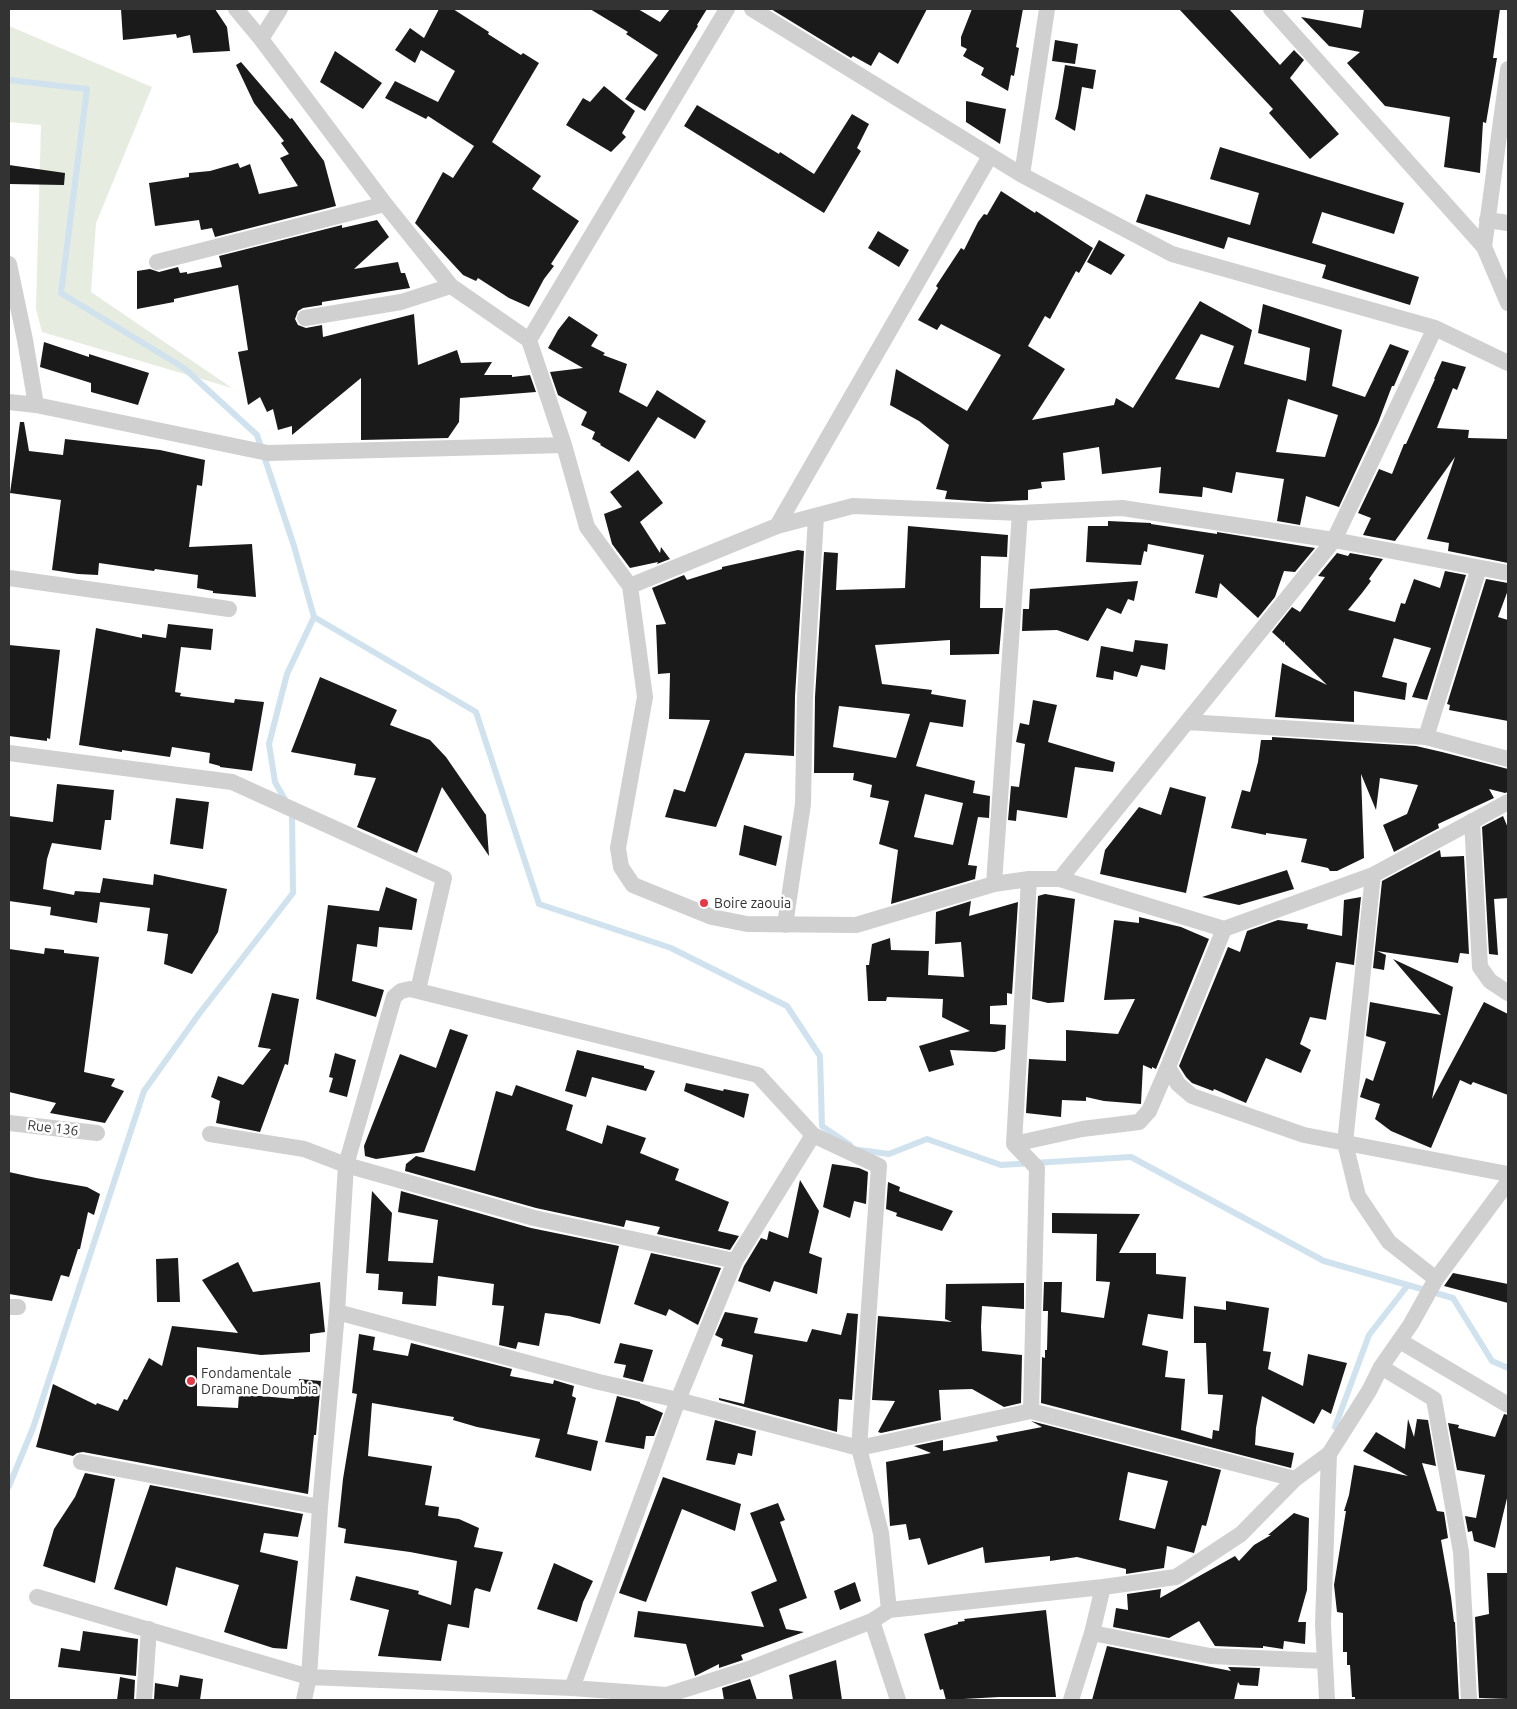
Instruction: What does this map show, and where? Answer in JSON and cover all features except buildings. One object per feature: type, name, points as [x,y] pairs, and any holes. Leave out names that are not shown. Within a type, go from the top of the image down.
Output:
[{"type":"street","points":[[236,9],[261,39],[385,204],[451,286],[529,340],[564,445],[587,527],[630,586],[644,697],[618,848],[621,867],[632,885],[712,917],[747,924],[856,925],[994,884],[1029,879],[1060,879],[1224,929],[1373,875],[1508,802]]},
{"type":"street","points":[[261,39],[280,9]]},
{"type":"street","points":[[529,340],[727,9]]},
{"type":"street","points":[[752,9],[1022,175],[1172,254],[1435,328],[1508,363]]},
{"type":"street","points":[[1022,175],[1047,9]]},
{"type":"street","points":[[1271,9],[1484,247],[1508,303]]},
{"type":"street","points":[[1484,247],[1508,69]]},
{"type":"street","points":[[777,526],[990,156]]},
{"type":"street","points":[[157,262],[385,204]]},
{"type":"street","points":[[1487,220],[1508,223]]},
{"type":"street","points":[[9,264],[36,405]]},
{"type":"street","points":[[305,318],[401,302],[451,286]]},
{"type":"street","points":[[1060,879],[1334,540],[1435,328]]},
{"type":"street","points":[[9,402],[36,405],[268,453],[564,445]]},
{"type":"street","points":[[630,586],[777,526],[853,506],[1020,513],[1122,508],[1334,540],[1508,573]]},
{"type":"street","points":[[994,884],[1020,513]]},
{"type":"street","points":[[785,925],[802,804],[805,697],[816,517]]},
{"type":"street","points":[[1426,737],[1479,568]]},
{"type":"street","points":[[9,578],[229,609]]},
{"type":"street","points":[[1187,722],[1426,737],[1508,759]]},
{"type":"street","points":[[9,753],[232,782],[444,878],[418,990]]},
{"type":"street","points":[[1472,821],[1480,967],[1490,981],[1508,993]]},
{"type":"street","points":[[1373,875],[1345,1143],[1358,1196],[1389,1242],[1436,1279]]},
{"type":"street","points":[[1029,879],[1014,1144],[1037,1168],[1031,1411]]},
{"type":"street","points":[[1014,1144],[1082,1129],[1139,1122],[1149,1111],[1224,929]]},
{"type":"street","points":[[304,1700],[309,1677],[320,1507],[337,1312],[346,1165],[394,997],[401,991],[410,989],[758,1075],[813,1136],[879,1166],[859,1448],[881,1533],[889,1610]]},
{"type":"street","points":[[37,1597],[309,1677],[572,1688],[667,1698],[872,1621],[889,1610],[1103,1587],[1176,1576],[1241,1534],[1295,1479],[1329,1454],[1369,1391],[1381,1367],[1411,1324],[1436,1279],[1508,1182],[1345,1143],[1304,1136],[1192,1096],[1178,1084],[1168,1067]]},
{"type":"street","name":"Rue 136","points":[[9,1123],[97,1133]]},
{"type":"street","points":[[210,1134],[304,1150],[346,1165],[534,1218],[735,1261]]},
{"type":"street","points":[[572,1688],[678,1400],[735,1261],[813,1136]]},
{"type":"street","points":[[337,1312],[599,1382],[678,1400],[859,1448],[1031,1411],[1295,1479]]},
{"type":"street","points":[[1400,1341],[1508,1405]]},
{"type":"street","points":[[1381,1367],[1434,1399],[1461,1552],[1469,1700]]},
{"type":"street","points":[[1327,1700],[1323,1624],[1329,1454]]},
{"type":"street","points":[[82,1462],[320,1507]]},
{"type":"street","points":[[1071,1700],[1092,1633],[1103,1587]]},
{"type":"street","points":[[872,1621],[898,1700]]},
{"type":"street","points":[[144,1700],[149,1629]]},
{"type":"street","points":[[1092,1633],[1210,1656],[1325,1661]]},
{"type":"shaded area","points":[[9,26],[152,87],[96,223],[91,292],[232,388],[42,332],[36,309],[41,125],[9,122]]},
{"type":"waterway","points":[[9,80],[87,89],[61,293],[184,368],[257,435],[294,546],[314,617],[476,712],[539,904],[671,948],[787,1006],[820,1056],[822,1126],[850,1145]]},
{"type":"waterway","points":[[287,803],[275,782],[269,744],[287,674],[314,617]]},
{"type":"waterway","points":[[9,1486],[33,1428],[144,1091],[199,1014],[293,893],[292,812]]},
{"type":"waterway","points":[[859,1150],[889,1154],[927,1139],[1001,1165],[1131,1157],[1324,1261],[1453,1298],[1492,1361],[1508,1368]]},
{"type":"waterway","points":[[1335,1427],[1369,1335],[1408,1285]]},
{"type":"place","name":"Boire zaouia","points":[[704,903]]},
{"type":"place","name":"Fondamentale Dramane Doumbia","points":[[191,1381]]}]
